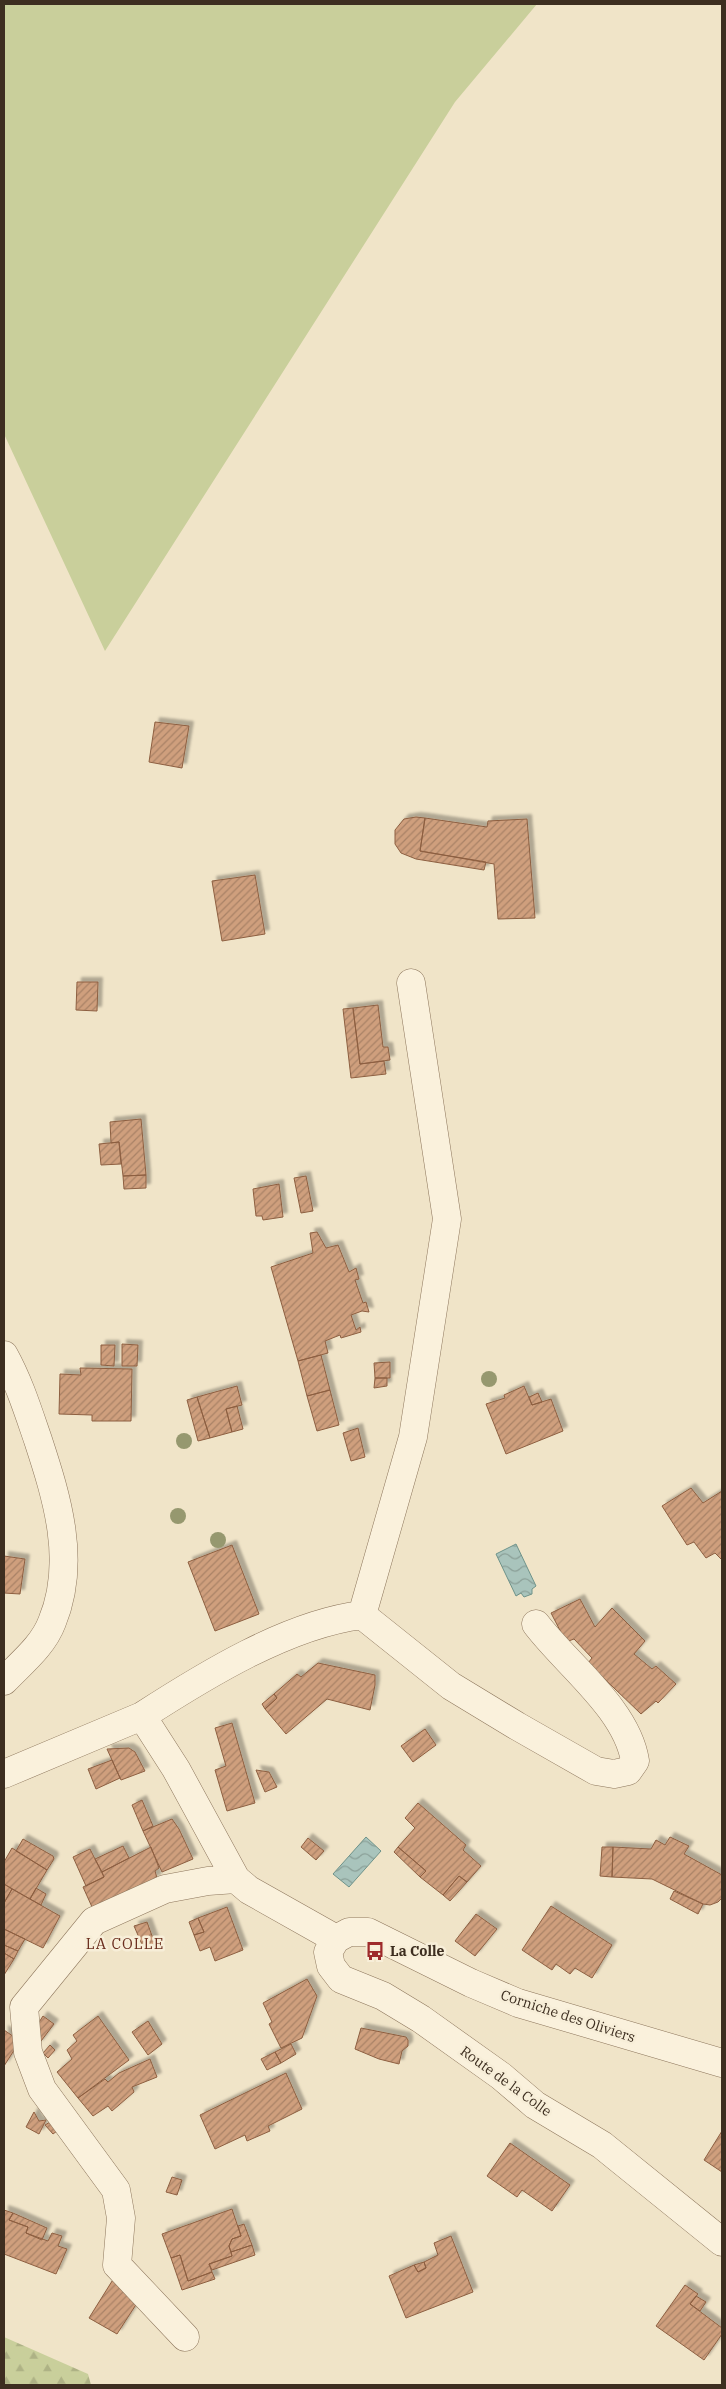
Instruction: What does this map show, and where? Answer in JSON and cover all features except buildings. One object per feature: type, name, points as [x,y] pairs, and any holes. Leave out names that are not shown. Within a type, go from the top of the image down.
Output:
[{"type":"street","points":[[362,1615],[414,1437],[447,1219],[412,983]]},
{"type":"street","points":[[4,1681],[41,1643],[52,1622],[61,1593],[65,1567],[62,1528],[48,1472],[25,1401],[5,1357]]},
{"type":"street","points":[[362,1615],[451,1686],[517,1726],[596,1771],[614,1774],[628,1771],[635,1761],[633,1747],[618,1720],[594,1690],[549,1642],[536,1624]]},
{"type":"street","points":[[4,1774],[142,1716],[185,1688],[268,1645],[311,1626],[362,1615]]},
{"type":"street","points":[[142,1716],[176,1769],[236,1879],[249,1890],[336,1939]]},
{"type":"street","points":[[185,2337],[117,2265],[121,2218],[116,2190],[42,2089],[28,2052],[24,2007],[94,1920],[165,1889],[208,1881],[236,1879]]},
{"type":"street","name":"Corniche des Oliviers","points":[[336,1939],[349,1932],[368,1932],[471,1983],[518,2003],[722,2063]]},
{"type":"street","name":"Route de la Colle","points":[[336,1939],[328,1952],[331,1966],[341,1979],[383,1996],[422,2019],[501,2076],[535,2105],[602,2145],[722,2242]]},
{"type":"green space","points":[[4,4],[537,4],[455,102],[105,651],[4,434]]},
{"type":"green space","points":[[4,2337],[88,2374],[91,2385],[4,2385]]},
{"type":"water","points":[[516,1544],[536,1586],[532,1589],[532,1594],[524,1597],[521,1593],[516,1596],[496,1554]]},
{"type":"water","points":[[366,1837],[381,1851],[349,1887],[333,1874]]},
{"type":"place","name":"La Colle","points":[[375,1951]]},
{"type":"district","name":"LA COLLE","points":[[125,1944]]}]
